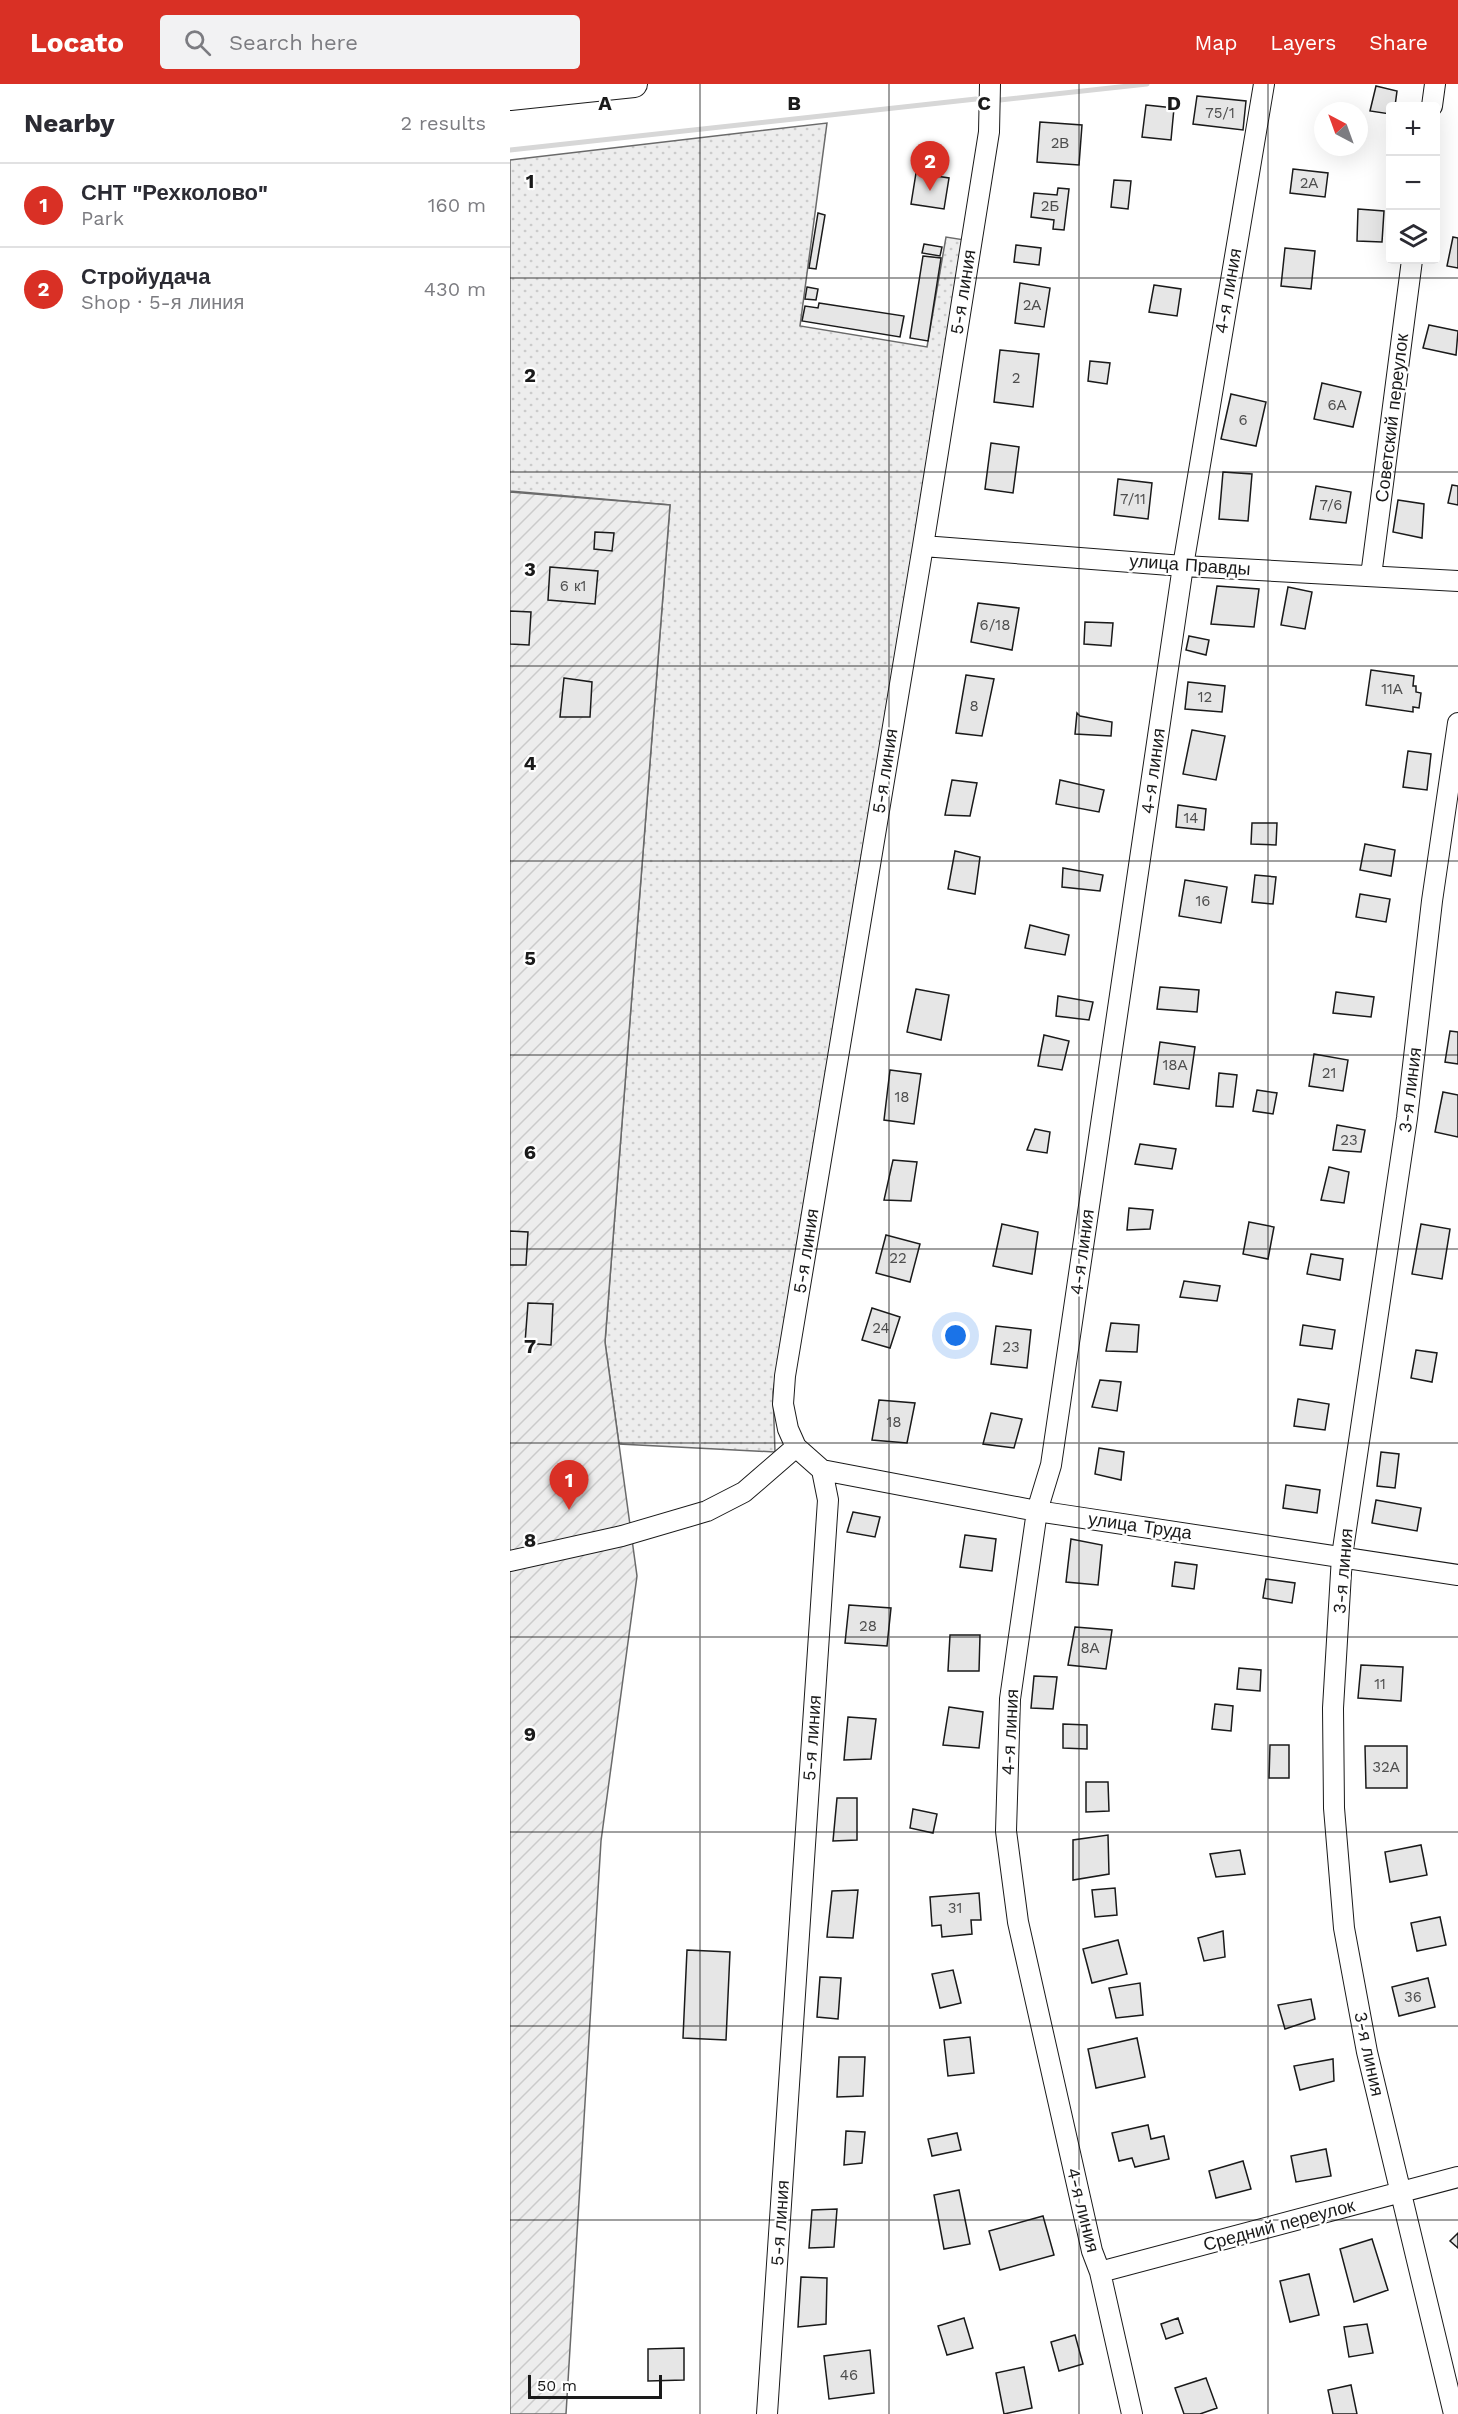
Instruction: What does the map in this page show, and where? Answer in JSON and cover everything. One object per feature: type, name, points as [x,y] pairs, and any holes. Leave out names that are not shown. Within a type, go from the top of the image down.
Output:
[{"type":"main road","points":[[510,97],[634,84]]},
{"type":"street","name":"5-я линия","points":[[767,2414],[828,1500],[822,1470],[796,1447],[788,1429],[783,1404],[785,1376],[923,546],[988,132],[990,84]]},
{"type":"street","name":"4-я линия","points":[[1132,2414],[1100,2272],[1092,2251],[1018,1922],[1006,1831],[1010,1699],[1037,1510],[1051,1465],[1183,566],[1264,84]]},
{"type":"street","points":[[1433,102],[1436,84]]},
{"type":"street","name":"Советский переулок","points":[[1371,576],[1411,264]]},
{"type":"street","name":"улица Правды","points":[[923,546],[1183,566],[1458,581]]},
{"type":"street","name":"3-я линия","points":[[1454,2414],[1367,2052],[1344,1928],[1334,1808],[1333,1707],[1342,1556],[1407,1118],[1432,901],[1458,723]]},
{"type":"street","points":[[510,1561],[622,1536],[707,1511],[744,1492],[796,1447]]},
{"type":"street","name":"улица Труда","points":[[822,1470],[1037,1510],[1458,1575]]},
{"type":"street","name":"Средний переулок","points":[[1100,2272],[1458,2177]]},
{"type":"shaded area","points":[[827,123],[800,326],[927,347],[946,237],[965,240],[773,1392],[775,1452],[619,1444],[605,1342],[670,505],[510,491],[510,160]]},
{"type":"shaded area","points":[[510,492],[670,505],[605,1342],[637,1576],[601,1841],[566,2414],[510,2414]]},
{"type":"building","points":[[1376,86],[1397,91],[1396,102],[1386,102],[1386,113],[1370,111]]},
{"type":"building","points":[[1197,96],[1246,101],[1243,130],[1193,124]]},
{"type":"building","points":[[1146,105],[1174,108],[1171,140],[1142,137]]},
{"type":"building","points":[[1040,122],[1082,125],[1079,165],[1037,162]]},
{"type":"building","points":[[1293,169],[1328,173],[1325,197],[1290,193]]},
{"type":"building","points":[[916,173],[949,178],[944,209],[911,204]]},
{"type":"building","points":[[1114,180],[1131,181],[1128,209],[1111,207]]},
{"type":"building","points":[[1058,188],[1069,189],[1064,230],[1053,229],[1054,220],[1031,217],[1034,193],[1057,195]]},
{"type":"building","points":[[1358,209],[1384,211],[1382,242],[1357,241]]},
{"type":"building","points":[[818,213],[825,215],[816,269],[809,268]]},
{"type":"building","points":[[1453,237],[1458,238],[1458,268],[1447,266]]},
{"type":"building","points":[[924,244],[942,247],[940,256],[922,253]]},
{"type":"building","points":[[1016,245],[1041,248],[1039,265],[1014,262]]},
{"type":"building","points":[[1285,248],[1315,251],[1311,289],[1281,286]]},
{"type":"building","points":[[923,256],[941,258],[928,341],[910,338]]},
{"type":"building","points":[[1020,283],[1050,288],[1044,327],[1015,323]]},
{"type":"building","points":[[1154,285],[1181,289],[1177,316],[1149,312]]},
{"type":"building","points":[[807,287],[818,289],[816,300],[805,299]]},
{"type":"building","points":[[819,303],[904,316],[900,337],[802,321],[805,306],[818,308]]},
{"type":"building","points":[[1429,325],[1458,331],[1456,355],[1423,348]]},
{"type":"building","points":[[1000,350],[1039,354],[1033,407],[994,402]]},
{"type":"building","points":[[1090,361],[1110,363],[1107,384],[1088,381]]},
{"type":"building","points":[[1322,383],[1361,392],[1353,427],[1314,419]]},
{"type":"building","points":[[1231,394],[1266,402],[1256,446],[1221,439]]},
{"type":"building","points":[[991,443],[1019,447],[1013,493],[985,489]]},
{"type":"building","points":[[1223,472],[1252,474],[1248,521],[1219,519]]},
{"type":"building","points":[[1118,479],[1152,483],[1148,519],[1114,515]]},
{"type":"building","points":[[1452,485],[1458,486],[1458,505],[1448,503]]},
{"type":"building","points":[[1316,486],[1351,492],[1346,523],[1310,519]]},
{"type":"building","points":[[1398,500],[1424,504],[1422,538],[1393,532]]},
{"type":"building","points":[[595,532],[614,533],[612,551],[594,549]]},
{"type":"building","points":[[550,567],[598,571],[595,604],[548,600]]},
{"type":"building","points":[[1217,586],[1259,589],[1254,627],[1211,624]]},
{"type":"building","points":[[1288,587],[1312,592],[1305,629],[1281,625]]},
{"type":"building","points":[[978,603],[1019,608],[1012,650],[971,642]]},
{"type":"building","points":[[510,611],[531,612],[529,645],[510,644]]},
{"type":"building","points":[[1085,622],[1113,623],[1111,646],[1084,644]]},
{"type":"building","points":[[1189,636],[1209,640],[1206,655],[1186,650]]},
{"type":"building","points":[[1371,670],[1414,676],[1413,686],[1416,686],[1416,692],[1421,693],[1419,708],[1413,707],[1413,712],[1366,705]]},
{"type":"building","points":[[966,675],[994,679],[982,736],[956,733]]},
{"type":"building","points":[[564,678],[592,682],[590,717],[560,717]]},
{"type":"building","points":[[1188,682],[1225,686],[1222,712],[1185,709]]},
{"type":"building","points":[[1077,713],[1080,716],[1112,722],[1111,736],[1075,734]]},
{"type":"building","points":[[1192,730],[1225,736],[1216,780],[1183,774]]},
{"type":"building","points":[[1408,751],[1431,754],[1427,790],[1403,787]]},
{"type":"building","points":[[952,780],[977,783],[970,816],[945,815]]},
{"type":"building","points":[[1060,780],[1104,790],[1099,812],[1056,804]]},
{"type":"building","points":[[1178,805],[1206,809],[1204,830],[1176,827]]},
{"type":"building","points":[[1252,823],[1277,823],[1276,845],[1251,844]]},
{"type":"building","points":[[1365,844],[1395,850],[1391,876],[1360,870]]},
{"type":"building","points":[[955,851],[980,857],[975,894],[948,889]]},
{"type":"building","points":[[1063,868],[1103,875],[1100,891],[1062,887]]},
{"type":"building","points":[[1255,875],[1276,877],[1273,904],[1252,902]]},
{"type":"building","points":[[1185,880],[1227,887],[1221,923],[1179,916]]},
{"type":"building","points":[[1360,894],[1390,899],[1386,922],[1356,917]]},
{"type":"building","points":[[1030,925],[1069,935],[1065,955],[1025,948]]},
{"type":"building","points":[[1160,987],[1199,990],[1197,1012],[1157,1009]]},
{"type":"building","points":[[916,989],[949,995],[941,1040],[907,1032]]},
{"type":"building","points":[[1336,992],[1374,997],[1371,1017],[1333,1013]]},
{"type":"building","points":[[1058,996],[1093,1002],[1089,1020],[1056,1016]]},
{"type":"building","points":[[1450,1031],[1458,1032],[1458,1064],[1445,1062]]},
{"type":"building","points":[[1044,1035],[1069,1041],[1062,1070],[1038,1066]]},
{"type":"building","points":[[1160,1042],[1195,1047],[1189,1089],[1154,1084]]},
{"type":"building","points":[[1314,1054],[1348,1060],[1343,1091],[1309,1086]]},
{"type":"building","points":[[890,1070],[921,1074],[914,1124],[884,1120]]},
{"type":"building","points":[[1219,1073],[1237,1075],[1233,1107],[1216,1106]]},
{"type":"building","points":[[1257,1090],[1277,1093],[1273,1114],[1253,1111]]},
{"type":"building","points":[[1443,1092],[1458,1095],[1458,1137],[1435,1132]]},
{"type":"building","points":[[1337,1125],[1365,1130],[1361,1152],[1333,1150]]},
{"type":"building","points":[[1035,1129],[1050,1132],[1047,1153],[1027,1150]]},
{"type":"building","points":[[1140,1144],[1176,1149],[1172,1169],[1135,1164]]},
{"type":"building","points":[[893,1160],[917,1162],[911,1201],[884,1200]]},
{"type":"building","points":[[1329,1167],[1349,1172],[1344,1203],[1321,1200]]},
{"type":"building","points":[[1129,1208],[1153,1210],[1150,1229],[1127,1230]]},
{"type":"building","points":[[1249,1222],[1274,1227],[1268,1259],[1243,1254]]},
{"type":"building","points":[[1002,1224],[1038,1232],[1032,1274],[993,1266]]},
{"type":"building","points":[[1421,1224],[1450,1229],[1442,1279],[1412,1274]]},
{"type":"building","points":[[510,1231],[528,1232],[526,1265],[510,1265]]},
{"type":"building","points":[[886,1235],[920,1244],[910,1282],[876,1273]]},
{"type":"building","points":[[1311,1254],[1343,1259],[1340,1280],[1307,1274]]},
{"type":"building","points":[[1184,1281],[1220,1286],[1217,1301],[1180,1297]]},
{"type":"building","points":[[528,1303],[553,1304],[551,1345],[525,1343]]},
{"type":"building","points":[[872,1308],[900,1317],[890,1348],[862,1340]]},
{"type":"building","points":[[1111,1323],[1139,1325],[1137,1352],[1106,1351]]},
{"type":"building","points":[[1303,1325],[1335,1330],[1332,1349],[1300,1345]]},
{"type":"building","points":[[996,1326],[1031,1330],[1027,1368],[991,1364]]},
{"type":"building","points":[[1416,1350],[1437,1353],[1432,1382],[1411,1378]]},
{"type":"building","points":[[1100,1380],[1121,1382],[1117,1411],[1092,1407]]},
{"type":"building","points":[[1298,1399],[1329,1404],[1325,1430],[1294,1426]]},
{"type":"building","points":[[879,1400],[915,1403],[907,1443],[872,1440]]},
{"type":"building","points":[[991,1413],[1022,1419],[1014,1448],[983,1444]]},
{"type":"building","points":[[1099,1448],[1124,1452],[1121,1480],[1095,1474]]},
{"type":"building","points":[[1381,1452],[1399,1454],[1395,1488],[1377,1486]]},
{"type":"building","points":[[1286,1485],[1320,1490],[1317,1513],[1283,1508]]},
{"type":"building","points":[[1376,1500],[1421,1508],[1417,1531],[1372,1523]]},
{"type":"building","points":[[853,1512],[880,1517],[875,1537],[847,1532]]},
{"type":"building","points":[[965,1535],[996,1539],[992,1571],[960,1567]]},
{"type":"building","points":[[1071,1539],[1102,1545],[1098,1585],[1066,1582]]},
{"type":"building","points":[[1175,1562],[1197,1565],[1194,1589],[1172,1586]]},
{"type":"building","points":[[1266,1579],[1295,1583],[1292,1603],[1263,1598]]},
{"type":"building","points":[[849,1605],[891,1608],[887,1646],[845,1643]]},
{"type":"building","points":[[1075,1627],[1112,1630],[1106,1669],[1068,1665]]},
{"type":"building","points":[[950,1635],[980,1635],[979,1671],[948,1671]]},
{"type":"building","points":[[1361,1665],[1403,1667],[1401,1701],[1358,1698]]},
{"type":"building","points":[[1239,1668],[1261,1670],[1260,1691],[1237,1689]]},
{"type":"building","points":[[1034,1676],[1057,1677],[1053,1709],[1031,1708]]},
{"type":"building","points":[[1215,1704],[1233,1706],[1231,1731],[1212,1729]]},
{"type":"building","points":[[949,1707],[983,1712],[979,1748],[943,1745]]},
{"type":"building","points":[[848,1717],[876,1719],[871,1759],[844,1760]]},
{"type":"building","points":[[1063,1724],[1087,1725],[1087,1749],[1063,1748]]},
{"type":"building","points":[[1270,1745],[1289,1745],[1289,1778],[1269,1778]]},
{"type":"building","points":[[1365,1746],[1407,1746],[1407,1788],[1366,1788]]},
{"type":"building","points":[[1086,1782],[1108,1782],[1109,1811],[1086,1812]]},
{"type":"building","points":[[837,1798],[857,1798],[857,1840],[833,1841]]},
{"type":"building","points":[[913,1809],[937,1814],[933,1833],[910,1828]]},
{"type":"building","points":[[1108,1835],[1109,1874],[1073,1880],[1073,1840]]},
{"type":"building","points":[[1421,1845],[1427,1875],[1390,1882],[1385,1852]]},
{"type":"building","points":[[1240,1850],[1245,1874],[1216,1877],[1210,1854]]},
{"type":"building","points":[[1115,1888],[1117,1915],[1095,1917],[1092,1890]]},
{"type":"building","points":[[858,1890],[853,1938],[827,1937],[832,1891]]},
{"type":"building","points":[[979,1893],[981,1920],[971,1920],[972,1934],[942,1937],[941,1925],[932,1926],[930,1897]]},
{"type":"building","points":[[1440,1917],[1446,1945],[1417,1951],[1411,1923]]},
{"type":"building","points":[[1223,1931],[1225,1957],[1204,1961],[1198,1938]]},
{"type":"building","points":[[1118,1940],[1127,1974],[1092,1983],[1083,1949]]},
{"type":"building","points":[[687,1950],[730,1952],[726,2040],[683,2038]]},
{"type":"building","points":[[953,1970],[961,2003],[940,2008],[932,1974]]},
{"type":"building","points":[[820,1977],[841,1978],[838,2019],[817,2017]]},
{"type":"building","points":[[1428,1978],[1435,2007],[1399,2016],[1392,1987]]},
{"type":"building","points":[[1140,1983],[1143,2015],[1116,2018],[1109,1988]]},
{"type":"building","points":[[1311,1999],[1315,2019],[1285,2029],[1278,2005]]},
{"type":"building","points":[[970,2037],[974,2073],[948,2076],[944,2040]]},
{"type":"building","points":[[1137,2038],[1145,2077],[1096,2088],[1088,2049]]},
{"type":"building","points":[[839,2057],[865,2057],[863,2096],[837,2097]]},
{"type":"building","points":[[1333,2059],[1334,2081],[1300,2090],[1294,2066]]},
{"type":"building","points":[[1148,2125],[1151,2139],[1164,2136],[1169,2159],[1135,2167],[1132,2158],[1119,2161],[1112,2133]]},
{"type":"building","points":[[846,2131],[865,2132],[862,2163],[844,2165]]},
{"type":"building","points":[[957,2133],[961,2150],[932,2156],[928,2139]]},
{"type":"building","points":[[1326,2149],[1331,2176],[1296,2182],[1291,2156]]},
{"type":"building","points":[[1243,2161],[1251,2189],[1216,2198],[1209,2171]]},
{"type":"building","points":[[959,2190],[970,2244],[944,2249],[934,2195]]},
{"type":"building","points":[[837,2209],[834,2247],[809,2248],[812,2210]]},
{"type":"building","points":[[1043,2216],[1054,2255],[1000,2270],[989,2231]]},
{"type":"building","points":[[1458,2233],[1458,2248],[1450,2241]]},
{"type":"building","points":[[1372,2239],[1388,2290],[1354,2302],[1340,2249]]},
{"type":"building","points":[[1309,2274],[1319,2315],[1290,2322],[1280,2281]]},
{"type":"building","points":[[801,2277],[827,2278],[826,2324],[798,2327]]},
{"type":"building","points":[[964,2318],[973,2348],[947,2355],[938,2326]]},
{"type":"building","points":[[1178,2318],[1183,2333],[1166,2339],[1161,2324]]},
{"type":"building","points":[[1367,2324],[1373,2353],[1349,2357],[1344,2327]]},
{"type":"building","points":[[1075,2335],[1083,2364],[1059,2371],[1051,2342]]},
{"type":"building","points":[[684,2348],[684,2380],[648,2381],[648,2349]]},
{"type":"building","points":[[870,2350],[874,2393],[829,2399],[824,2356]]},
{"type":"building","points":[[1024,2367],[1032,2408],[1004,2414],[996,2373]]},
{"type":"building","points":[[1206,2378],[1217,2408],[1200,2414],[1184,2414],[1175,2388]]},
{"type":"building","points":[[1351,2385],[1357,2414],[1333,2414],[1328,2390]]},
{"type":"waterway","points":[[1000,100],[1147,84]]},
{"type":"waterway","points":[[510,150],[976,99]]},
{"type":"place","name":"Стройудача","points":[[930,191]]},
{"type":"place","name":"СНТ \"Рехколово\"","points":[[569,1510]]}]
